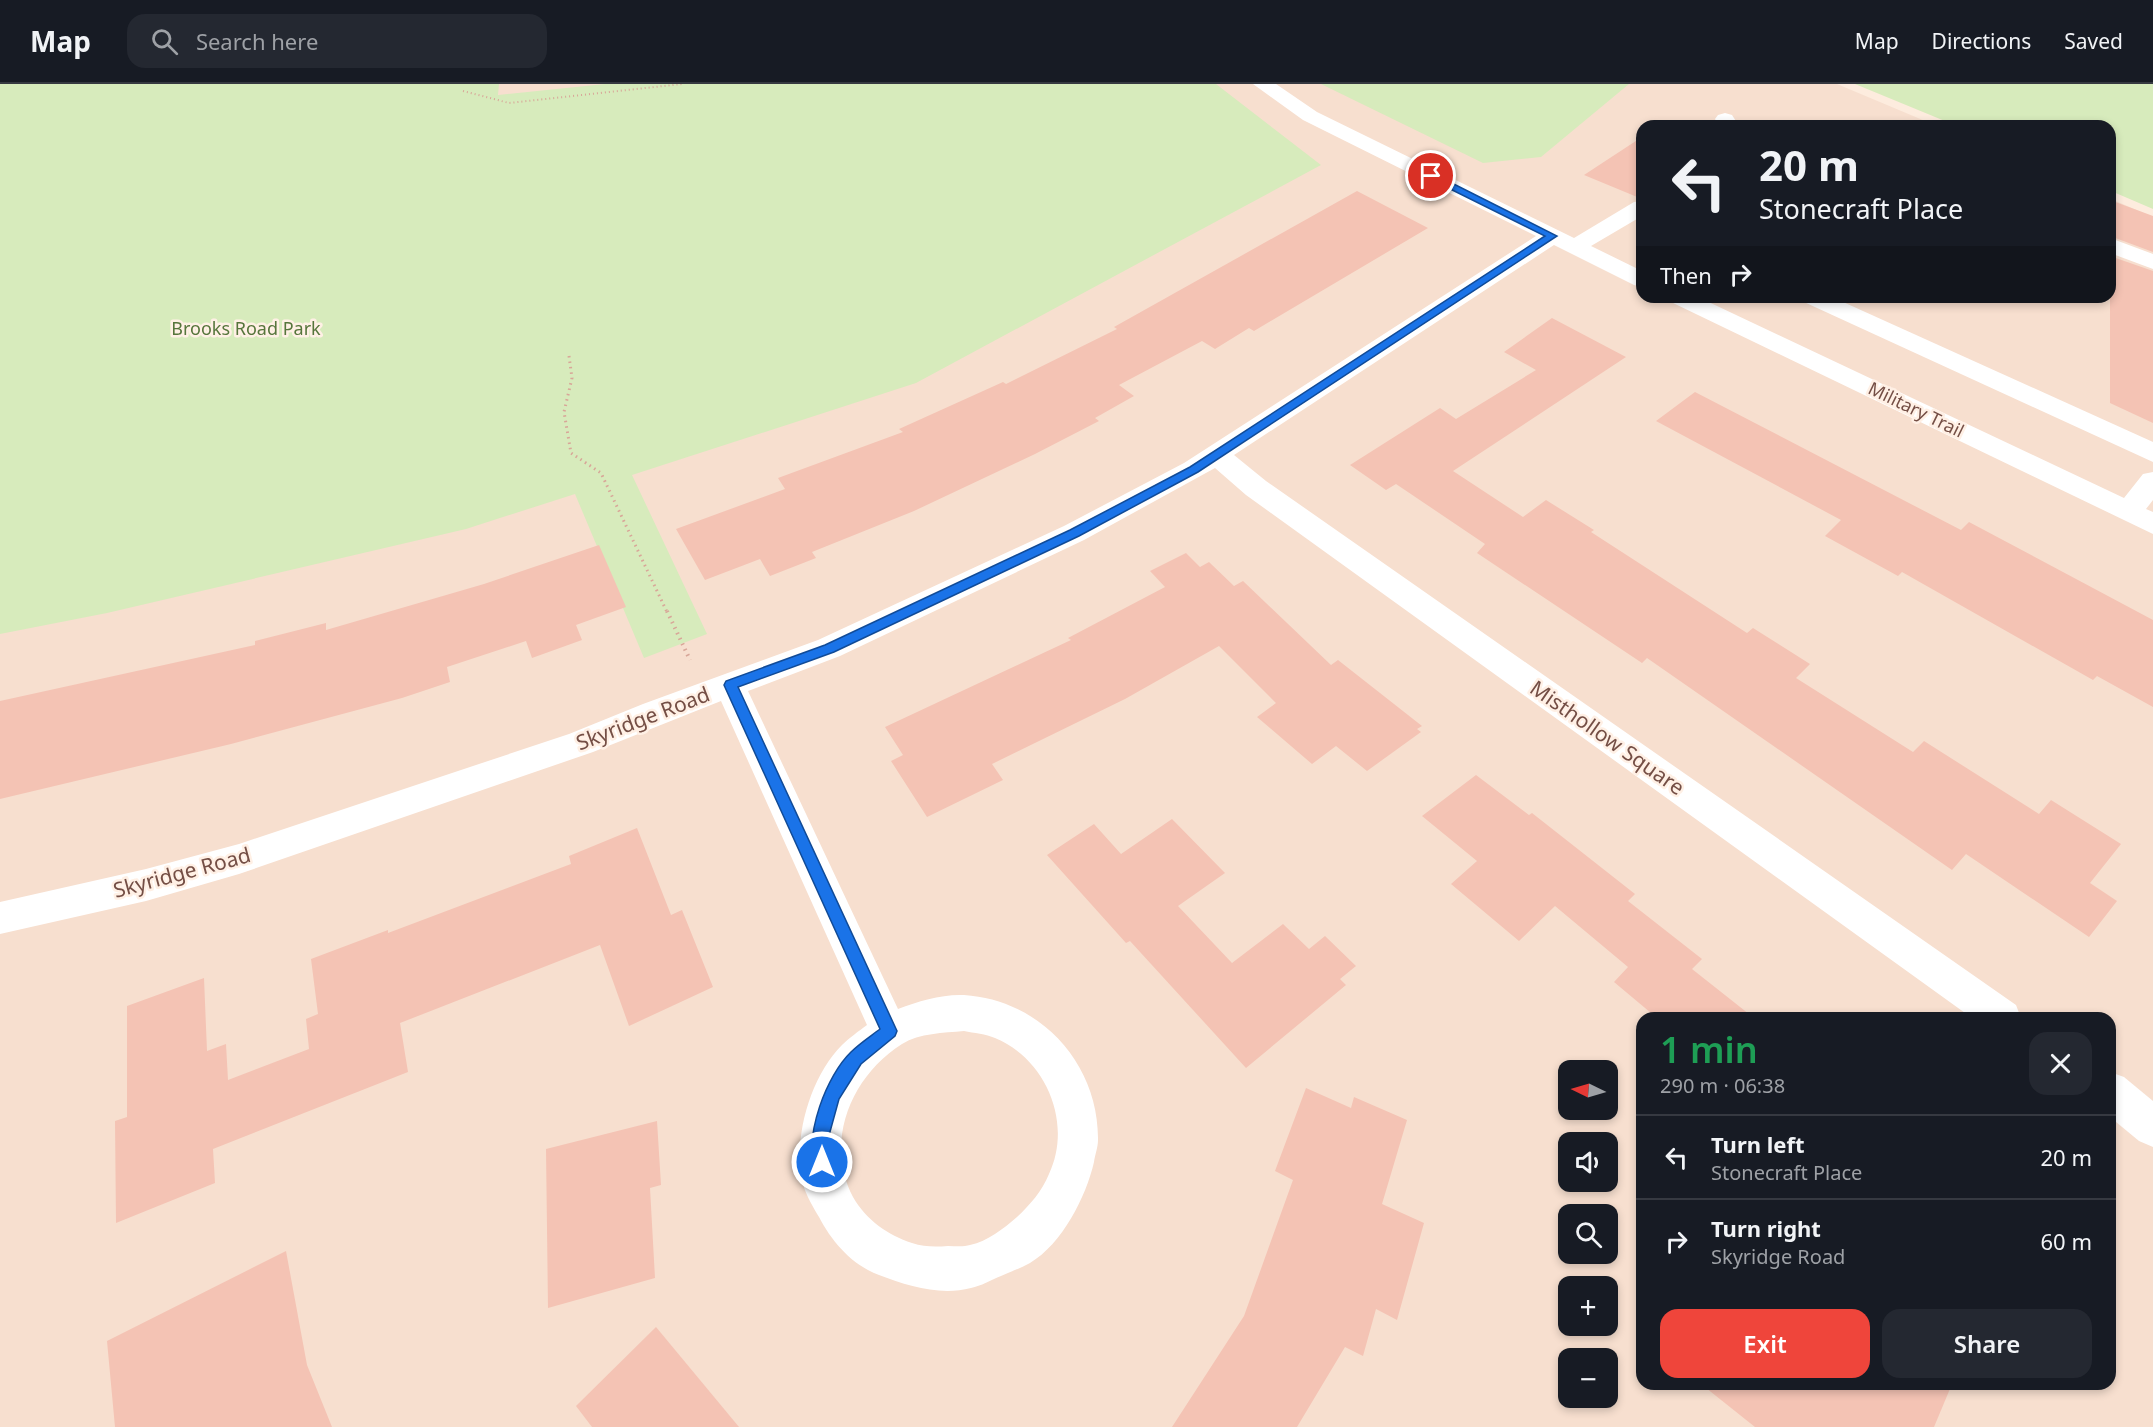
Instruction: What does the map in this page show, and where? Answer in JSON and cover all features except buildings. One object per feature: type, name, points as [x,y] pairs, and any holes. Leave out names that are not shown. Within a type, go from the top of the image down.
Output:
[{"type":"street","points":[[1263,84],[1310,116],[1636,277]]},
{"type":"street","points":[[1563,241],[1636,215]]},
{"type":"street","name":"Skyridge Road","points":[[0,918],[146,885],[298,840],[581,743],[829,648],[917,608],[1147,496],[1563,241]]},
{"type":"street","points":[[2116,247],[2153,262]]},
{"type":"street","name":"Military Trail","points":[[1692,303],[2153,524]]},
{"type":"street","points":[[1825,303],[2153,453]]},
{"type":"street","name":"Misthollow Square","points":[[1216,454],[1265,495],[1994,1012]]},
{"type":"street","points":[[2128,512],[2153,481]]},
{"type":"street","points":[[718,689],[889,1031]]},
{"type":"street","points":[[964,1013],[1000,1020],[1033,1038],[1058,1066],[1074,1101],[1078,1141],[1069,1181],[1047,1218],[1016,1247],[970,1267],[924,1269],[879,1254],[845,1224],[824,1184],[820,1139],[831,1096],[855,1059],[889,1031],[925,1017],[964,1013]]},
{"type":"street","points":[[2116,1096],[2153,1127]]},
{"type":"path","points":[[463,91],[509,103],[682,84]]},
{"type":"path","points":[[569,356],[572,378],[564,412],[571,453],[601,473],[718,689]]},
{"type":"shaded area","points":[[0,84],[1837,84],[1923,120],[1636,120],[1636,303],[2116,303],[2116,201],[2153,217],[2153,1427],[0,1427]]},
{"type":"green space","name":"Brooks Road Park","points":[[0,84],[499,84],[498,95],[605,84],[1216,84],[1321,165],[916,383],[632,475],[707,634],[644,658],[575,494],[466,529],[107,613],[0,634]]},
{"type":"green space","points":[[1321,84],[1629,84],[1541,157],[1483,163]]},
{"type":"green space","points":[[1855,84],[2153,84],[2153,209],[2116,193],[2116,120],[1942,120]]},
{"type":"route","points":[[822,1162],[820,1139],[831,1096],[855,1059],[889,1031],[730,685],[829,648],[917,608],[994,569],[1074,533],[1157,490],[1194,469],[1552,236],[1431,176]]}]
